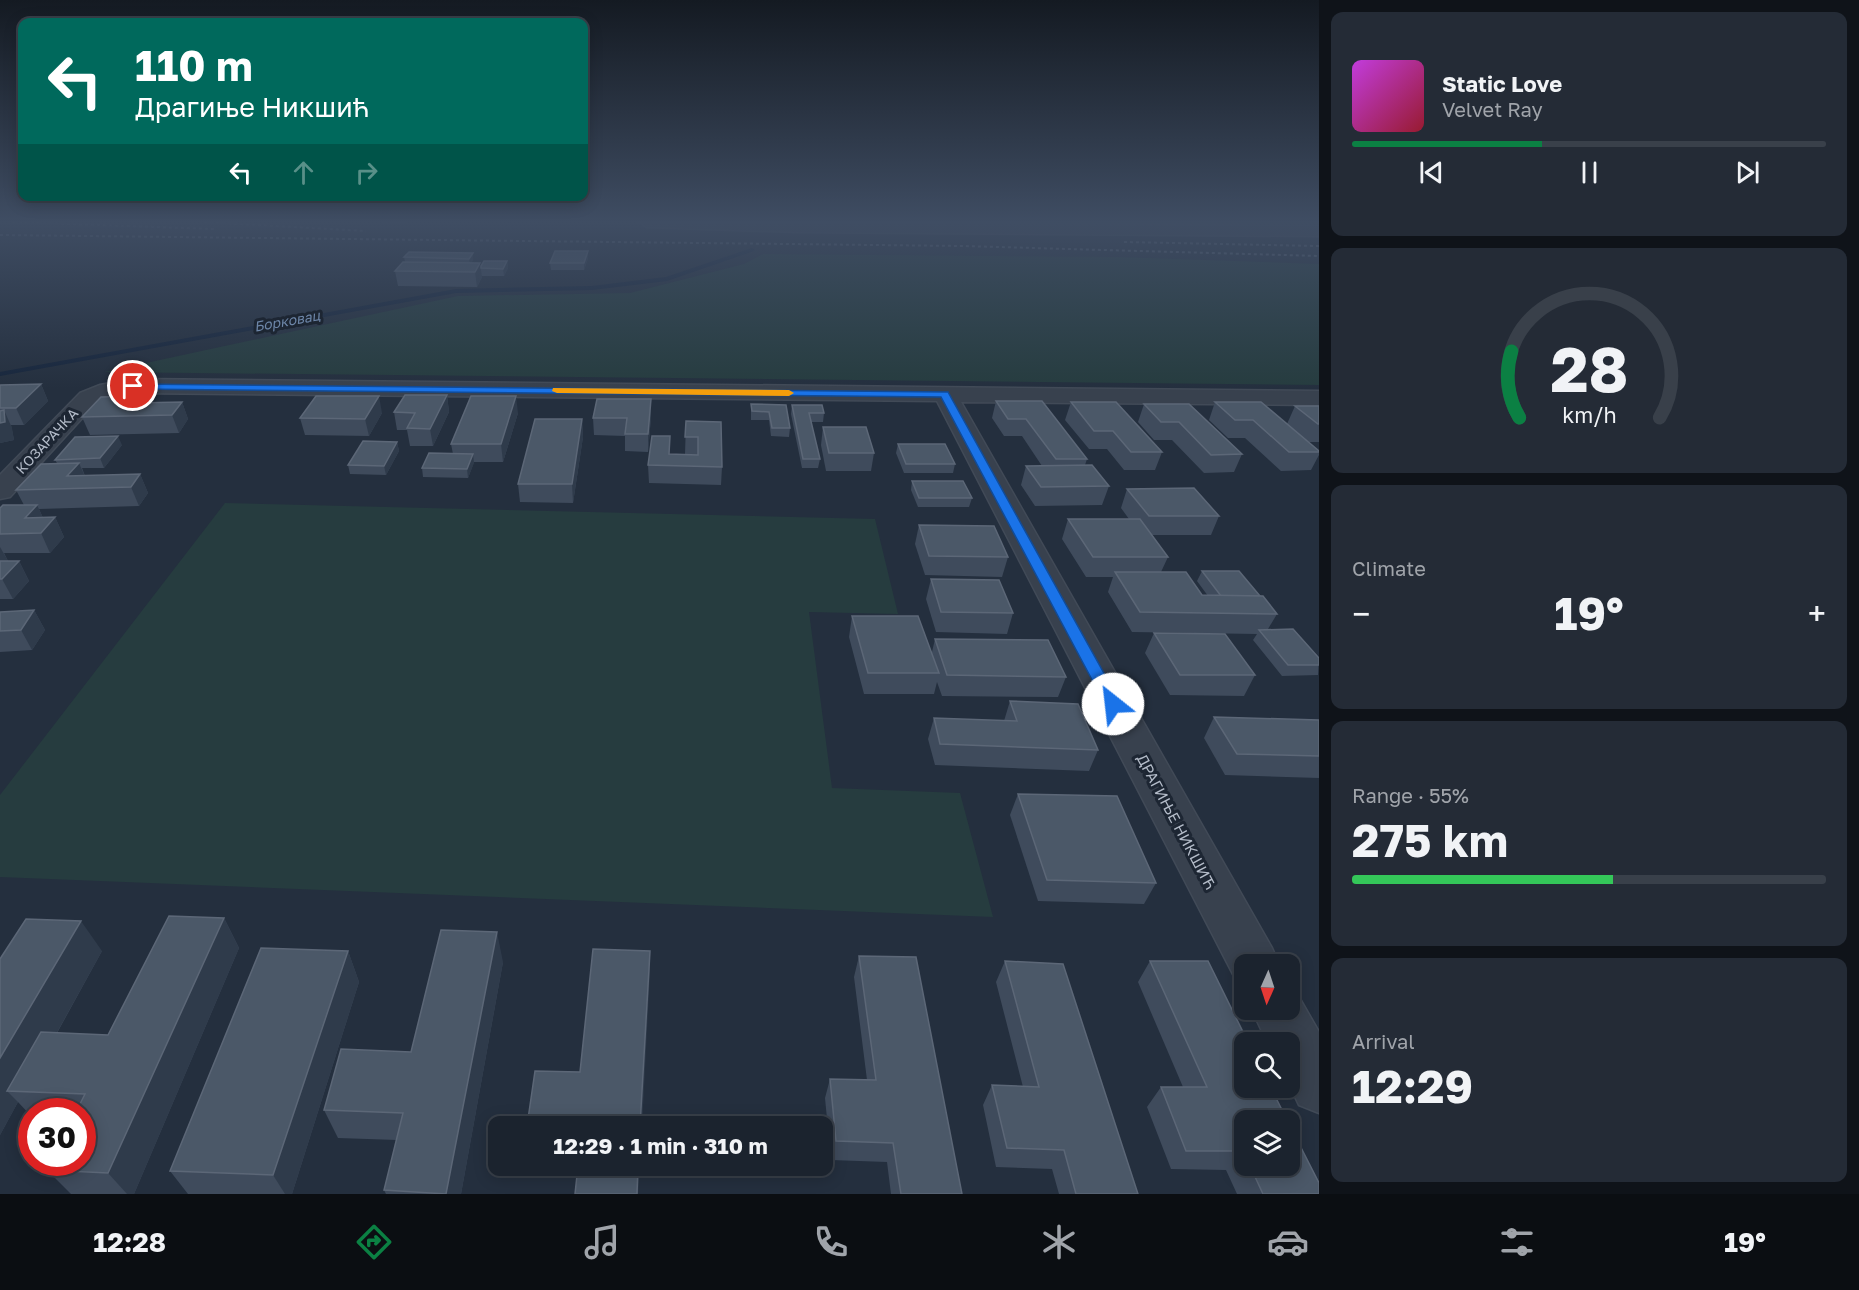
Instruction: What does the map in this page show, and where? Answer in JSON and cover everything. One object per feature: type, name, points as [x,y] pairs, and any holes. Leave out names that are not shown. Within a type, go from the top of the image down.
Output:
[{"type":"street","name":"КОЗАРАЧКА","points":[[0,491],[82,404],[96,393],[133,386],[945,394]]},
{"type":"street","points":[[945,394],[1319,398]]},
{"type":"street","name":"ДРАГИЊЕ НИКШИЋ","points":[[945,394],[1249,954]]},
{"type":"street","points":[[1283,1020],[1319,1085]]},
{"type":"green space","points":[[690,278],[1319,278],[1319,385],[104,372],[458,296],[630,293]]},
{"type":"green space","points":[[225,503],[875,519],[898,614],[809,612],[832,788],[960,793],[993,917],[0,877],[0,795]]},
{"type":"building","points":[[41,384],[16,408],[0,408],[0,385]]},
{"type":"building","points":[[405,395],[447,395],[430,429],[407,428],[415,413],[394,412]]},
{"type":"building","points":[[139,396],[133,403],[182,402],[172,415],[82,417],[101,397]]},
{"type":"building","points":[[316,396],[379,396],[365,419],[300,418]]},
{"type":"building","points":[[471,396],[516,396],[501,444],[451,444]]},
{"type":"building","points":[[597,399],[651,399],[648,434],[625,434],[627,418],[593,418]]},
{"type":"building","points":[[996,401],[1042,401],[1087,459],[1056,459],[1026,419],[1008,419]]},
{"type":"building","points":[[1071,402],[1116,402],[1162,452],[1131,452],[1113,431],[1094,431]]},
{"type":"building","points":[[1215,402],[1261,402],[1319,452],[1289,452],[1253,420],[1235,420]]},
{"type":"building","points":[[751,404],[786,405],[790,428],[772,428],[769,412],[752,411]]},
{"type":"building","points":[[1144,404],[1189,404],[1242,454],[1211,455],[1179,422],[1161,422]]},
{"type":"building","points":[[792,405],[822,405],[824,413],[809,413],[820,459],[803,459]]},
{"type":"building","points":[[1295,406],[1319,406],[1319,424],[1318,424]]},
{"type":"building","points":[[4,410],[5,422],[0,423],[0,411]]},
{"type":"building","points":[[535,419],[582,419],[572,484],[518,484]]},
{"type":"building","points":[[686,421],[721,422],[722,467],[648,465],[652,436],[670,436],[669,454],[698,455],[698,437],[685,437]]},
{"type":"building","points":[[823,427],[866,427],[874,453],[829,453]]},
{"type":"building","points":[[118,436],[100,458],[55,460],[75,437]]},
{"type":"building","points":[[363,441],[397,442],[384,466],[348,465]]},
{"type":"building","points":[[898,444],[945,444],[955,464],[906,464]]},
{"type":"building","points":[[429,453],[473,454],[467,469],[422,468]]},
{"type":"building","points":[[79,463],[67,476],[140,474],[131,487],[16,490],[41,464]]},
{"type":"building","points":[[1092,465],[1109,486],[1041,487],[1026,466]]},
{"type":"building","points":[[912,481],[963,481],[972,498],[919,498]]},
{"type":"building","points":[[1194,488],[1219,516],[1149,516],[1127,489]]},
{"type":"building","points":[[3,505],[37,505],[25,518],[55,517],[41,533],[0,534],[0,508]]},
{"type":"building","points":[[1068,519],[1140,519],[1168,557],[1093,557]]},
{"type":"building","points":[[919,525],[994,526],[1008,557],[929,556]]},
{"type":"building","points":[[0,561],[19,561],[0,579]]},
{"type":"building","points":[[1202,571],[1239,571],[1260,596],[1221,596]]},
{"type":"building","points":[[1115,572],[1186,572],[1202,595],[1263,596],[1277,614],[1140,612]]},
{"type":"building","points":[[931,579],[999,580],[1013,613],[941,612]]},
{"type":"building","points":[[34,610],[21,630],[0,631],[0,612]]},
{"type":"building","points":[[852,616],[918,616],[939,673],[868,673]]},
{"type":"building","points":[[1293,629],[1319,658],[1319,665],[1288,665],[1259,630]]},
{"type":"building","points":[[1154,633],[1225,634],[1255,675],[1180,675]]},
{"type":"building","points":[[935,639],[1048,640],[1066,677],[947,675]]},
{"type":"building","points":[[1010,701],[1078,704],[1098,750],[940,744],[934,718],[1017,721]]},
{"type":"building","points":[[1214,717],[1319,720],[1319,756],[1237,754]]},
{"type":"building","points":[[1018,794],[1117,796],[1156,883],[1047,880]]},
{"type":"building","points":[[169,916],[224,918],[108,1173],[96,1172],[96,1098],[83,1098],[85,1094],[7,1091],[41,1032],[108,1035]]},
{"type":"building","points":[[26,919],[81,921],[0,1058],[0,959]]},
{"type":"building","points":[[441,930],[497,932],[446,1194],[384,1190],[403,1113],[324,1110],[341,1049],[411,1052]]},
{"type":"building","points":[[261,948],[348,951],[273,1175],[170,1171]]},
{"type":"building","points":[[593,949],[650,951],[641,1116],[528,1116],[535,1071],[580,1072]]},
{"type":"building","points":[[859,956],[916,957],[962,1194],[901,1194],[893,1143],[836,1141],[830,1079],[876,1080]]},
{"type":"building","points":[[1005,961],[1063,964],[1138,1194],[1076,1194],[1064,1150],[1007,1148],[992,1085],[1039,1087]]},
{"type":"building","points":[[1150,961],[1208,961],[1234,1014],[1234,1020],[1237,1020],[1243,1032],[1234,1032],[1234,1098],[1276,1098],[1282,1110],[1234,1110],[1234,1151],[1186,1151],[1161,1087],[1207,1087]]},
{"type":"building","points":[[1300,1146],[1319,1183],[1319,1194],[1263,1194],[1255,1176],[1300,1176]]},
{"type":"building","points":[[577,1176],[638,1176],[637,1194],[575,1194]]},
{"type":"waterway","name":"Борковац","points":[[0,374],[456,291],[592,288],[671,278]]},
{"type":"slow traffic","points":[[557,391],[789,393]]},
{"type":"route","points":[[133,386],[945,394],[1113,704]]}]
